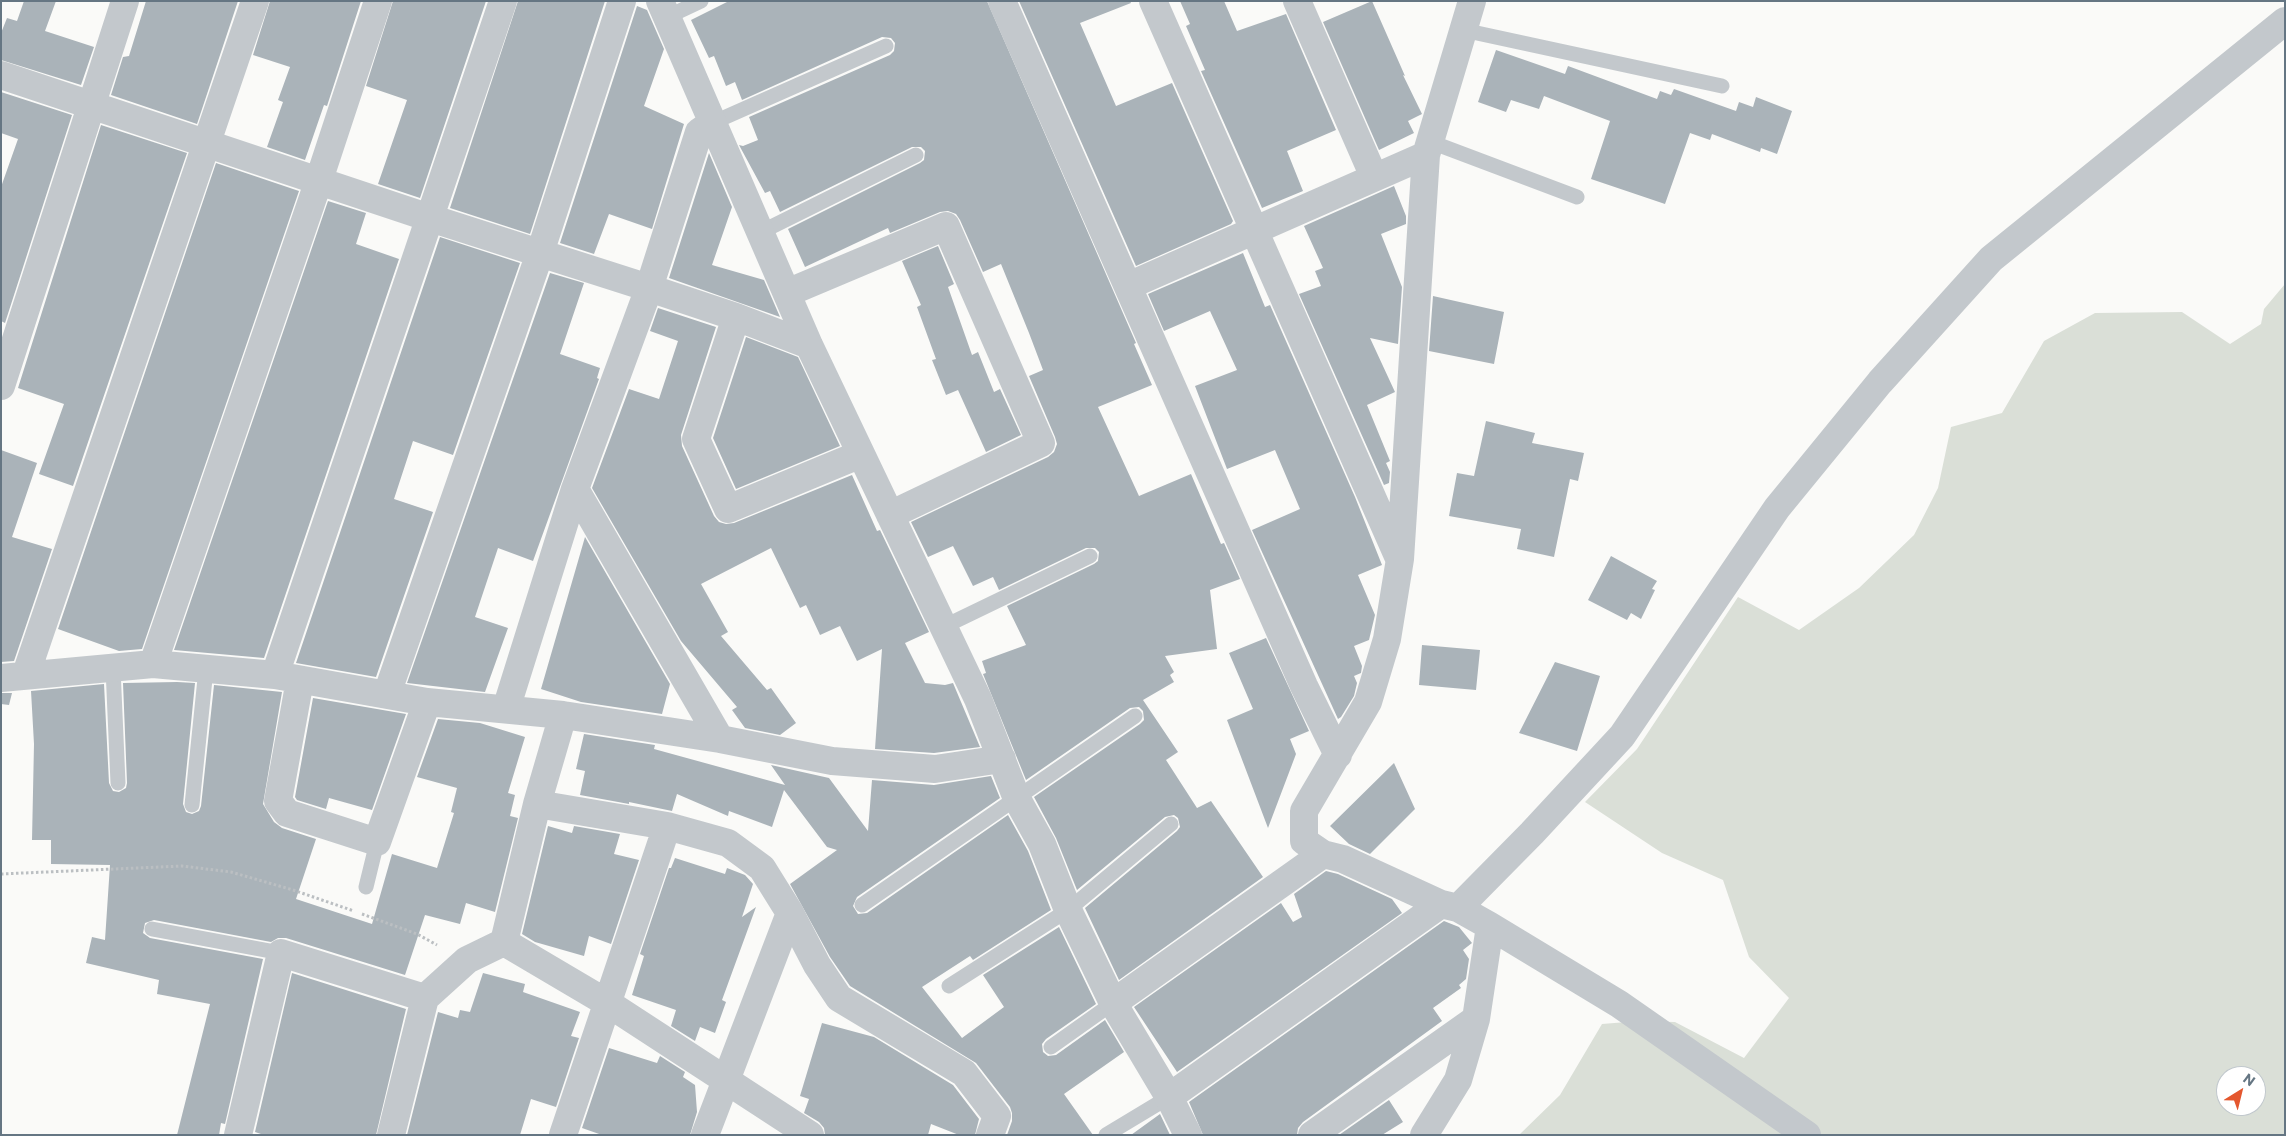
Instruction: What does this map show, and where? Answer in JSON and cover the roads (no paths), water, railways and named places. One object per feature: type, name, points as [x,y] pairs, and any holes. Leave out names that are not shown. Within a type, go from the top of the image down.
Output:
[{"type":"street","points":[[1,386],[90,104],[125,1]]},
{"type":"street","points":[[255,1],[208,143],[14,676],[153,664],[287,678],[427,702],[564,714],[720,739],[832,761],[935,769],[1002,759]]},
{"type":"street","points":[[153,664],[319,180],[378,1]]},
{"type":"street","points":[[427,702],[377,842],[287,813],[278,801],[287,678],[430,218],[503,1]]},
{"type":"street","points":[[387,694],[540,253],[622,1]]},
{"type":"street","points":[[1002,1],[1304,686],[1338,755]]},
{"type":"street","points":[[1152,1],[1400,559]]},
{"type":"street","points":[[1297,1],[1374,177]]},
{"type":"street","points":[[1472,1],[1429,149],[1400,559],[1387,639],[1368,702],[1304,811],[1304,841],[1324,854],[1343,859],[1490,926],[1619,1004],[1807,1135]]},
{"type":"street","points":[[664,9],[809,345],[978,698],[1017,799],[1042,844],[1068,910],[1113,1003],[1169,1097],[1188,1135]]},
{"type":"street","points":[[1169,1097],[1449,906],[1532,833],[1622,736],[1777,508],[1880,382],[1991,259],[2285,21]]},
{"type":"street","points":[[1,75],[430,218],[736,317],[809,345]]},
{"type":"street","points":[[506,709],[576,489],[649,288],[699,132],[712,123]]},
{"type":"street","points":[[1128,286],[1374,177],[1429,149]]},
{"type":"street","points":[[787,293],[946,226],[1041,443],[890,515]]},
{"type":"street","points":[[736,317],[696,439],[728,509],[860,454]]},
{"type":"street","points":[[576,489],[720,739]]},
{"type":"street","points":[[504,942],[537,804],[564,714]]},
{"type":"street","points":[[537,804],[667,826],[728,843],[762,868],[790,913],[817,965],[839,998],[964,1073],[997,1116],[990,1135]]},
{"type":"street","points":[[563,1135],[609,1004],[667,826]]},
{"type":"street","points":[[1113,1003],[1324,854]]},
{"type":"street","points":[[706,1135],[724,1081],[790,913]]},
{"type":"street","points":[[1424,1135],[1458,1080],[1476,1019],[1490,926]]},
{"type":"street","points":[[391,1135],[425,998],[467,960],[504,942]]},
{"type":"street","points":[[504,942],[609,1004],[724,1081],[810,1135]]},
{"type":"street","points":[[238,1135],[281,953],[425,998]]},
{"type":"street","points":[[1312,1135],[1476,1019]]},
{"type":"lane","points":[[664,9],[701,1]]},
{"type":"lane","points":[[1463,30],[1722,86]]},
{"type":"lane","points":[[712,123],[886,46]]},
{"type":"lane","points":[[1429,149],[1577,197]]},
{"type":"lane","points":[[760,233],[916,155]]},
{"type":"lane","points":[[943,627],[1090,556]]},
{"type":"lane","points":[[114,668],[118,783]]},
{"type":"lane","points":[[192,805],[206,669]]},
{"type":"lane","points":[[862,905],[1135,716]]},
{"type":"lane","points":[[950,986],[1068,910],[1171,824]]},
{"type":"lane","points":[[366,887],[377,842]]},
{"type":"lane","points":[[152,929],[281,953]]},
{"type":"lane","points":[[1051,1047],[1113,1003]]},
{"type":"lane","points":[[1106,1135],[1169,1097]]}]
